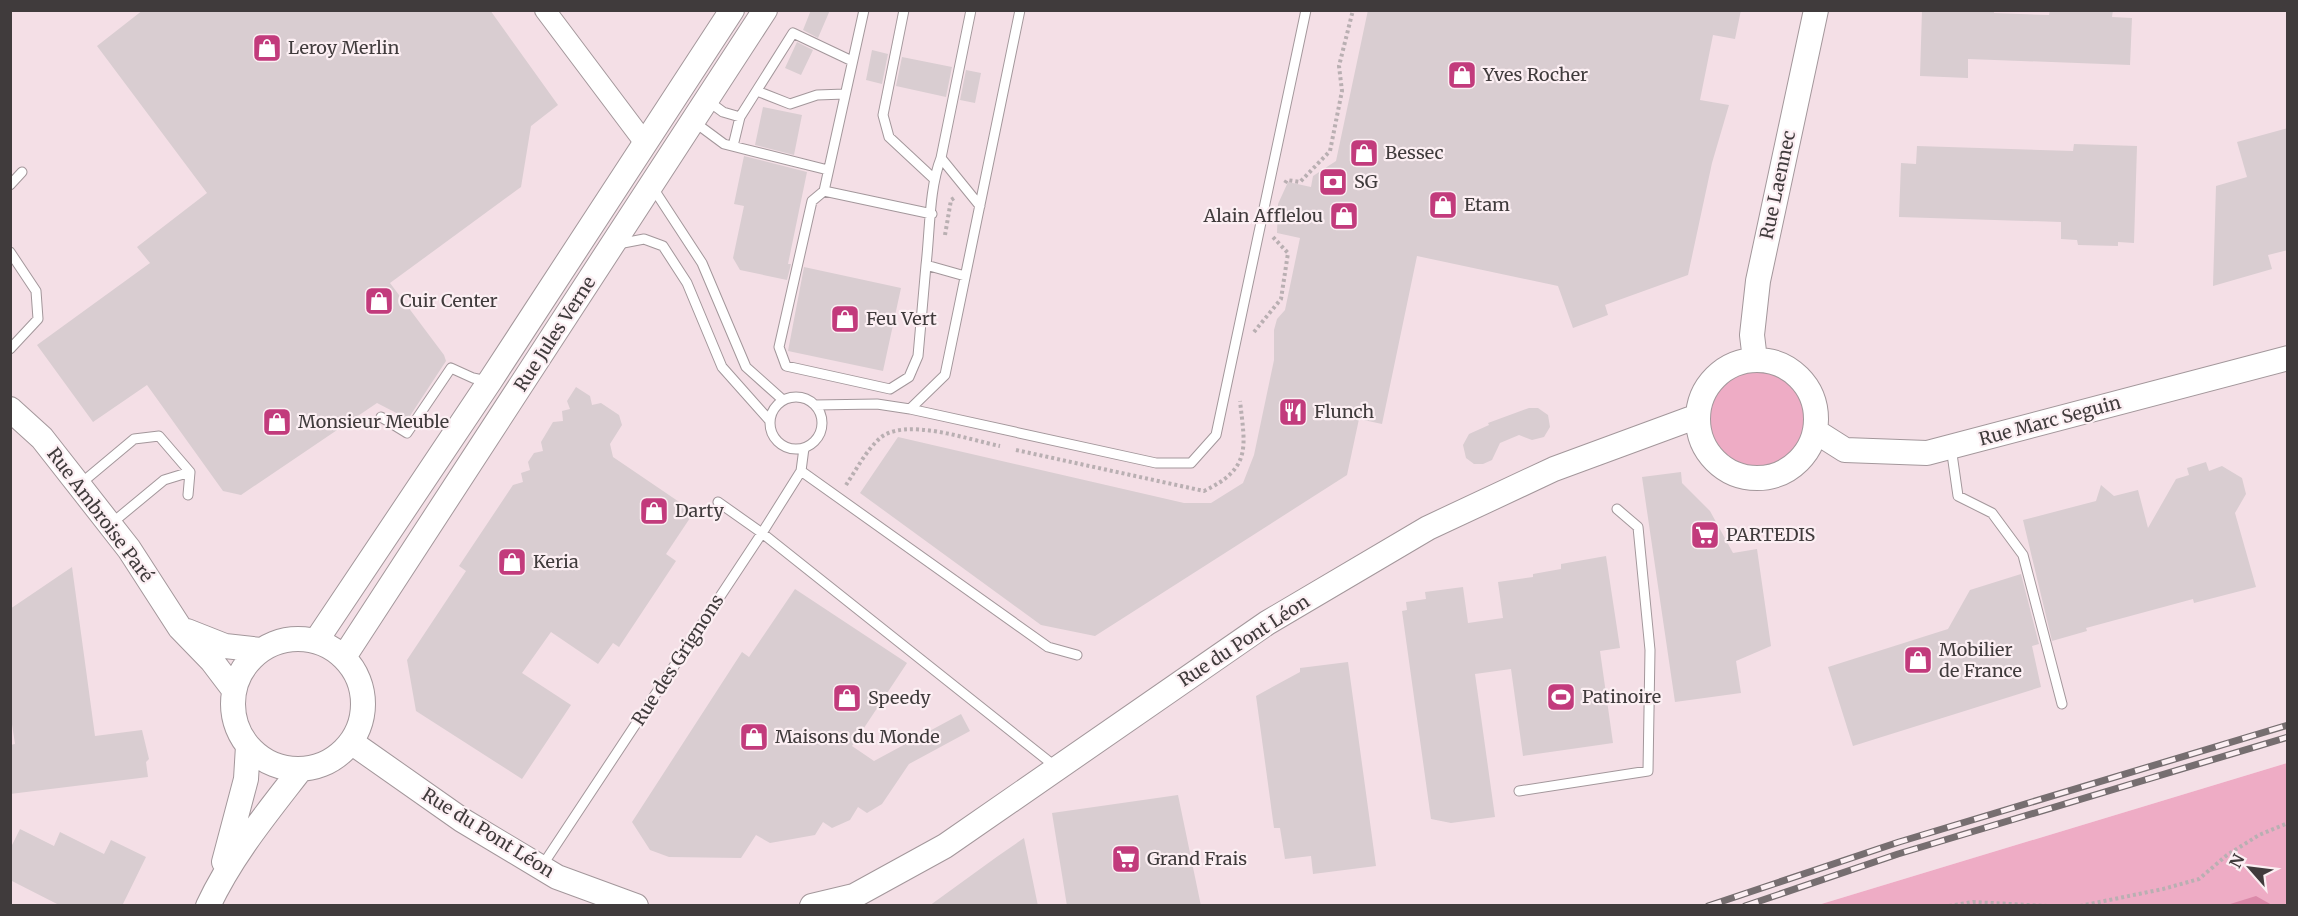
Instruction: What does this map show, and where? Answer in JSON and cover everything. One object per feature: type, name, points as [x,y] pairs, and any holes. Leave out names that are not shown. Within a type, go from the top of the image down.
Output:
[{"type":"street","points":[[545,10],[571,48],[645,143]]},
{"type":"street","name":"Rue Jules Verne","points":[[316,641],[490,381],[732,10]]},
{"type":"street","name":"Rue Jules Verne","points":[[344,657],[765,10]]},
{"type":"street","name":"Rue Laennec","points":[[1755,360],[1752,336],[1758,281],[1816,10]]},
{"type":"street","name":"Rue Marc Seguin","points":[[1815,431],[1845,450],[1927,453],[2288,358]]},
{"type":"street","points":[[1755,360],[1773,362],[1789,369],[1802,381],[1814,405],[1815,431],[1808,449],[1796,464],[1779,474],[1760,479],[1740,477],[1722,468],[1708,454],[1700,436],[1698,416],[1706,391],[1722,371],[1738,363],[1755,360]]},
{"type":"street","name":"Rue Ambroise Paré","points":[[10,409],[42,438],[79,484],[110,525],[180,628],[212,661],[234,690]]},
{"type":"street","name":"Rue du Pont Léon","points":[[812,906],[854,896],[945,846],[1267,623],[1428,528],[1554,470],[1698,416]]},
{"type":"street","points":[[180,628],[225,646],[261,650]]},
{"type":"street","points":[[302,639],[316,641],[344,657],[359,680],[363,696],[363,712],[351,742],[338,756],[320,765],[301,769],[281,767],[263,760],[248,746],[237,729],[233,710],[234,690],[239,674],[261,650],[280,641],[302,639]]},
{"type":"street","name":"Rue du Pont Léon","points":[[351,742],[462,820],[541,868],[557,877],[636,906]]},
{"type":"street","points":[[219,882],[246,779],[248,746]]},
{"type":"street","points":[[208,906],[219,882],[244,842],[301,769]]},
{"type":"lane","points":[[864,10],[824,191],[812,201],[779,347],[786,366],[890,389],[909,377],[918,356],[932,214],[933,178],[941,158],[971,10]]},
{"type":"lane","points":[[904,10],[883,115],[889,137],[933,178]]},
{"type":"lane","points":[[910,410],[945,375],[1020,10]]},
{"type":"lane","points":[[770,421],[776,405],[783,400],[800,398],[815,405],[877,404],[1156,464],[1191,463],[1216,435],[1306,10]]},
{"type":"lane","points":[[733,146],[740,117],[793,33],[852,60]]},
{"type":"lane","points":[[757,91],[790,104],[817,95],[845,94]]},
{"type":"lane","points":[[707,100],[723,112],[740,117]]},
{"type":"lane","points":[[693,121],[724,144],[828,170]]},
{"type":"lane","points":[[941,158],[980,206]]},
{"type":"lane","points":[[10,185],[22,172]]},
{"type":"lane","points":[[651,186],[702,263],[747,367],[783,400]]},
{"type":"lane","points":[[824,191],[932,214]]},
{"type":"lane","points":[[613,244],[644,239],[663,246],[687,283],[722,367],[770,421],[774,438],[780,444],[796,449],[804,448],[818,437],[821,421],[815,405]]},
{"type":"lane","points":[[10,252],[36,291],[38,319],[10,348]]},
{"type":"lane","points":[[926,265],[965,276]]},
{"type":"lane","points":[[381,417],[407,433],[451,368],[473,378],[490,381]]},
{"type":"lane","points":[[79,484],[135,439],[159,436],[190,472],[188,495]]},
{"type":"lane","points":[[1951,447],[1958,496],[1992,513],[2023,555],[2062,704]]},
{"type":"lane","name":"Rue des Grignons","points":[[541,868],[801,471],[804,448]]},
{"type":"lane","points":[[801,471],[1048,647],[1077,655]]},
{"type":"lane","points":[[110,525],[164,480],[190,472]]},
{"type":"lane","points":[[718,502],[762,532],[1058,768]]},
{"type":"lane","points":[[1519,791],[1648,771],[1650,650],[1638,527],[1617,509]]},
{"type":"path","points":[[1280,190],[1287,180],[1300,182],[1330,151],[1342,91],[1340,66],[1353,10]]},
{"type":"path","points":[[1252,341],[1254,330],[1281,299],[1288,253],[1271,235],[1272,226]]},
{"type":"path","points":[[1014,449],[1204,490],[1226,480],[1242,460],[1244,438],[1239,395]]},
{"type":"path","points":[[846,485],[879,439],[893,429],[910,428],[1003,447]]},
{"type":"path","points":[[2080,906],[2163,890],[2199,879],[2251,840],[2288,823]]},
{"type":"path","points":[[1949,906],[1973,903],[2047,906]]},
{"type":"shaded area","points":[[10,11],[2287,11],[2287,763],[1818,905],[11,905]]},
{"type":"shaded area","points":[[1756,371],[1774,375],[1790,385],[1800,401],[1804,419],[1800,437],[1790,453],[1774,463],[1756,467],[1738,463],[1722,453],[1712,437],[1708,419],[1712,401],[1722,385],[1738,375]]},
{"type":"shaded area","points":[[2287,763],[2287,905],[1818,905]]},
{"type":"shaded area","points":[[2256,896],[2272,905],[2227,905]]},
{"type":"building","points":[[143,10],[490,10],[558,105],[531,126],[521,187],[390,283],[444,355],[446,361],[408,419],[377,403],[241,495],[223,491],[147,385],[93,422],[37,345],[150,263],[137,247],[207,193],[97,46]]},
{"type":"building","points":[[811,10],[830,10],[818,38],[803,30]]},
{"type":"building","points":[[1368,10],[1741,10],[1735,39],[1713,35],[1700,100],[1729,105],[1712,163],[1688,275],[1605,305],[1608,315],[1573,328],[1558,286],[1417,256],[1382,424],[1359,419],[1347,475],[1095,636],[1041,625],[860,493],[898,437],[1184,503],[1211,503],[1243,483],[1254,455],[1274,360],[1274,330],[1277,319],[1285,310],[1300,238],[1277,233],[1278,204],[1288,182],[1311,187],[1313,176],[1336,161]]},
{"type":"building","points":[[1922,10],[1994,10],[1994,13],[2049,15],[2050,10],[2113,10],[2112,17],[2132,18],[2130,65],[1968,59],[1968,78],[1920,76]]},
{"type":"building","points":[[797,42],[813,50],[801,75],[785,68]]},
{"type":"building","points":[[872,50],[888,54],[882,84],[866,80]]},
{"type":"building","points":[[902,57],[952,67],[946,97],[896,86]]},
{"type":"building","points":[[966,70],[981,73],[975,103],[960,100]]},
{"type":"building","points":[[763,107],[802,115],[794,155],[755,145]]},
{"type":"building","points":[[2288,128],[2288,250],[2268,255],[2272,269],[2213,286],[2216,186],[2247,177],[2237,142]]},
{"type":"building","points":[[2074,144],[2137,146],[2134,243],[2118,242],[2118,246],[2078,245],[2077,240],[2061,239],[2061,222],[1899,217],[1901,163],[1916,164],[1917,146],[2073,151]]},
{"type":"building","points":[[744,156],[807,172],[788,264],[791,264],[787,280],[740,270],[733,258],[744,206],[734,204]]},
{"type":"building","name":"Feu Vert","points":[[804,267],[901,288],[883,371],[788,351]]},
{"type":"building","points":[[576,387],[590,396],[592,405],[601,403],[619,415],[622,425],[610,444],[613,457],[694,512],[666,554],[676,561],[619,647],[613,643],[598,664],[551,632],[522,673],[571,705],[522,779],[416,711],[407,660],[466,571],[459,566],[513,485],[523,482],[521,473],[530,470],[528,462],[534,453],[543,451],[541,442],[553,422],[563,421],[562,411],[570,409],[567,401]]},
{"type":"building","points":[[1529,408],[1538,408],[1548,415],[1550,427],[1544,437],[1532,440],[1519,435],[1500,443],[1492,460],[1483,464],[1474,464],[1466,458],[1463,445],[1469,434],[1489,425],[1488,423]]},
{"type":"building","points":[[2206,462],[2209,471],[2222,466],[2242,478],[2246,494],[2235,513],[2256,587],[2194,603],[2193,599],[2086,628],[2087,631],[2052,641],[2023,520],[2096,501],[2101,485],[2114,496],[2138,490],[2148,528],[2176,479],[2189,475],[2187,468]]},
{"type":"building","points":[[1681,472],[1682,483],[1710,511],[1733,553],[1757,549],[1771,646],[1736,661],[1741,693],[1675,702],[1642,477]]},
{"type":"building","points":[[1606,556],[1620,648],[1600,651],[1613,743],[1523,756],[1511,669],[1475,674],[1495,817],[1451,823],[1431,819],[1402,611],[1407,610],[1406,602],[1426,599],[1425,592],[1463,587],[1468,623],[1503,618],[1498,582],[1533,577],[1533,574],[1561,569],[1561,564]]},
{"type":"building","points":[[72,567],[95,736],[142,730],[149,759],[146,762],[148,777],[10,794],[10,745],[15,744],[10,711],[10,609]]},
{"type":"building","points":[[2021,574],[2039,644],[2032,646],[2041,687],[1853,746],[1828,667],[1948,629],[1970,590]]},
{"type":"building","points":[[795,589],[907,663],[852,746],[874,761],[961,714],[970,731],[909,764],[882,804],[867,813],[858,807],[850,820],[832,828],[823,822],[815,835],[770,843],[756,835],[741,858],[669,857],[650,850],[632,822],[742,652],[749,657]]},
{"type":"building","points":[[1348,662],[1376,866],[1313,874],[1311,856],[1285,859],[1280,828],[1274,828],[1256,696],[1300,672],[1300,668]]},
{"type":"building","name":"Grand Frais","points":[[1178,795],[1201,906],[1067,906],[1052,813]]},
{"type":"building","points":[[20,829],[54,846],[60,832],[104,854],[111,840],[146,857],[122,906],[61,906],[10,880],[11,847]]},
{"type":"building","points":[[1024,838],[1038,906],[929,906],[998,856]]},
{"type":"railway","points":[[1708,906],[1899,842],[2288,725]]},
{"type":"railway","points":[[1745,906],[1898,854],[2288,737]]},
{"type":"place","name":"Leroy Merlin","points":[[267,48]]},
{"type":"place","name":"Yves Rocher","points":[[1462,75]]},
{"type":"place","name":"Bessec","points":[[1364,153]]},
{"type":"place","name":"SG","points":[[1333,182]]},
{"type":"place","name":"Etam","points":[[1443,205]]},
{"type":"place","name":"Alain Afflelou","points":[[1344,216]]},
{"type":"place","name":"Cuir Center","points":[[379,301]]},
{"type":"place","name":"Feu Vert","points":[[845,319]]},
{"type":"place","name":"Flunch","points":[[1293,412]]},
{"type":"place","name":"Monsieur Meuble","points":[[277,422]]},
{"type":"place","name":"Darty","points":[[654,511]]},
{"type":"place","name":"PARTEDIS","points":[[1705,535]]},
{"type":"place","name":"Keria","points":[[512,562]]},
{"type":"place","name":"Mobilier de France","points":[[1918,660]]},
{"type":"place","name":"Patinoire","points":[[1561,697]]},
{"type":"place","name":"Speedy","points":[[847,698]]},
{"type":"place","name":"Maisons du Monde","points":[[754,737]]},
{"type":"place","name":"Grand Frais","points":[[1126,859]]}]
